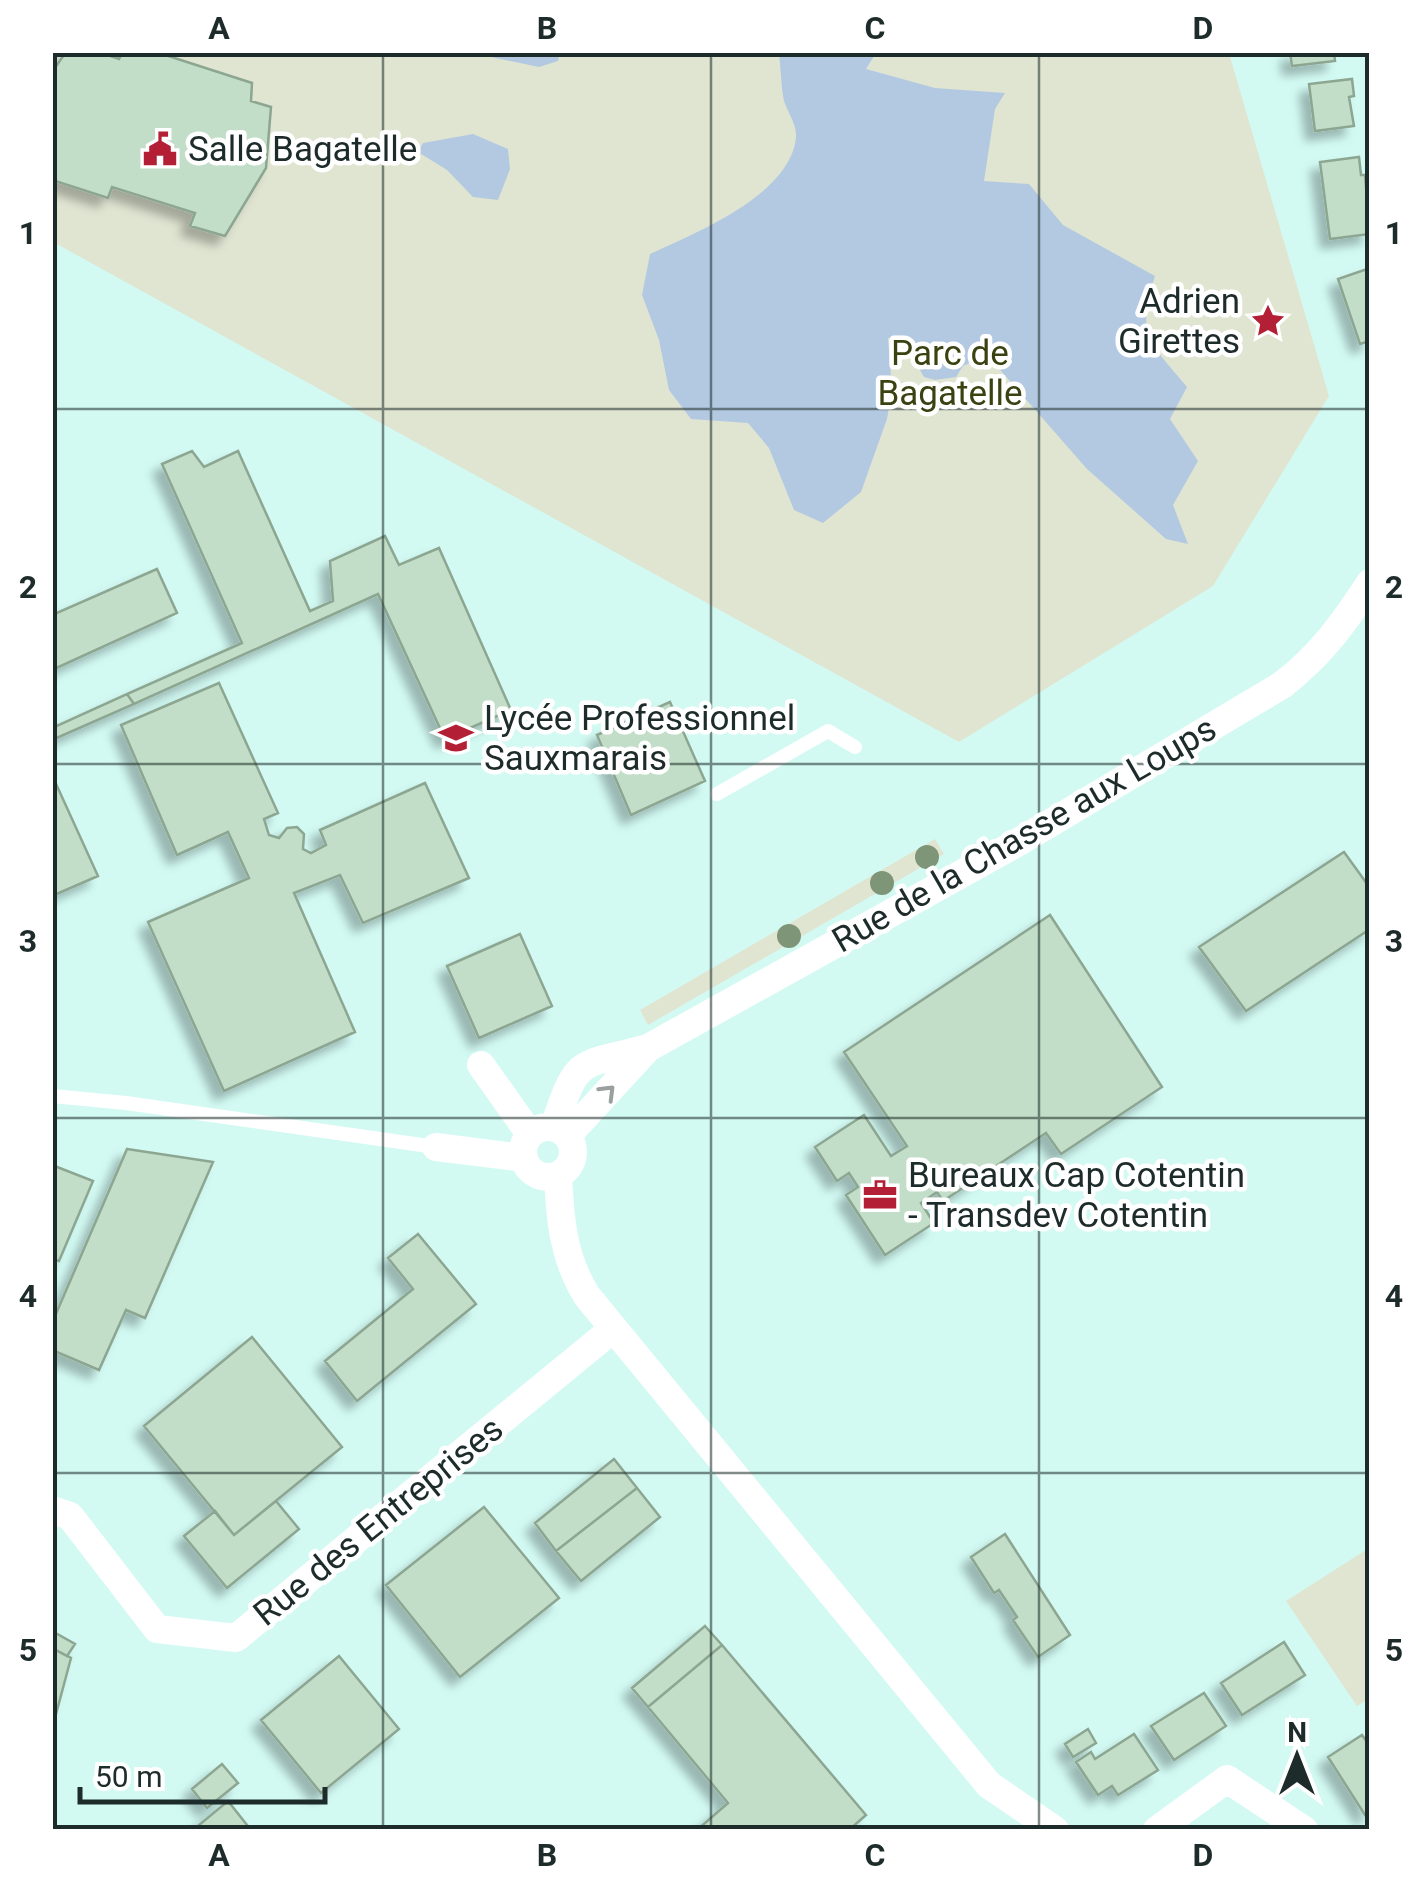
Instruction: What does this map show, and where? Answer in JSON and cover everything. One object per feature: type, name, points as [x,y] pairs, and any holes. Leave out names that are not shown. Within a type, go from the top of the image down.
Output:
[{"type":"street","name":"Rue de la Chasse aux Loups","points":[[1055,1830],[989,1786],[587,1296],[568,1259],[560,1214],[558,1176],[573,1158],[572,1142],[544,1139],[575,1073],[585,1064],[648,1048],[1017,843],[1282,684],[1311,662],[1342,626],[1370,583]]},
{"type":"street","points":[[481,1064],[544,1139]]},
{"type":"street","points":[[436,1147],[544,1139]]},
{"type":"street","points":[[544,1139],[533,1172],[558,1176]]},
{"type":"street","name":"Rue des Entreprises","points":[[52,1510],[70,1516],[158,1629],[236,1638],[612,1329]]},
{"type":"street","points":[[1156,1830],[1226,1779],[1304,1830]]},
{"type":"lane","points":[[717,794],[828,731],[855,746]]},
{"type":"lane","points":[[52,1096],[436,1147]]},
{"type":"green space","name":"Parc de Bagatelle","points":[[52,53],[1229,53],[1329,396],[1213,586],[959,742],[53,242]]},
{"type":"green space","points":[[935,839],[944,854],[648,1025],[640,1010]]},
{"type":"green space","points":[[1369,1548],[1369,1699],[1357,1706],[1286,1601]]},
{"type":"water","points":[[560,52],[558,61],[539,67],[486,53]]},
{"type":"water","points":[[876,53],[866,69],[935,88],[1005,93],[995,109],[984,181],[1029,184],[1063,225],[1155,276],[1146,312],[1147,326],[1155,348],[1187,387],[1170,419],[1198,461],[1173,505],[1188,544],[1166,539],[1087,469],[987,355],[963,366],[956,377],[935,380],[924,377],[903,341],[888,338],[892,390],[887,419],[861,492],[823,523],[794,510],[769,448],[748,423],[691,419],[669,390],[659,340],[642,295],[650,254],[715,223],[777,177],[790,158],[796,137],[784,101],[779,54]]},
{"type":"water","points":[[473,134],[508,149],[510,169],[498,200],[473,197],[447,170],[418,152],[423,143]]},
{"type":"building","name":"Salle Bagatelle","points":[[66,52],[99,52],[119,59],[123,52],[156,52],[252,83],[251,101],[271,107],[266,168],[225,236],[190,226],[195,213],[112,187],[108,198],[52,180],[52,72]]},
{"type":"building","points":[[1290,52],[1334,52],[1335,61],[1292,66]]},
{"type":"building","points":[[1352,79],[1354,96],[1349,97],[1354,126],[1315,131],[1309,84]]},
{"type":"building","points":[[1359,157],[1361,175],[1365,175],[1370,234],[1330,239],[1320,162]]},
{"type":"building","points":[[1370,268],[1370,341],[1360,344],[1338,279]]},
{"type":"building","points":[[192,451],[204,467],[238,451],[310,611],[333,601],[330,561],[385,536],[399,565],[439,548],[511,710],[445,739],[378,594],[134,704],[127,694],[242,643],[162,464]]},
{"type":"building","points":[[157,569],[177,613],[52,670],[52,615]]},
{"type":"building","points":[[219,683],[278,813],[264,819],[269,835],[279,838],[287,828],[297,827],[304,834],[303,849],[311,853],[326,845],[320,830],[425,783],[469,878],[363,923],[340,875],[294,893],[355,1032],[224,1091],[148,922],[249,878],[228,832],[177,855],[121,725]]},
{"type":"building","points":[[127,694],[134,704],[52,740],[52,728]]},
{"type":"building","points":[[670,702],[705,781],[631,815],[597,735]]},
{"type":"building","points":[[52,775],[98,876],[52,896]]},
{"type":"building","points":[[1344,852],[1370,888],[1370,929],[1246,1011],[1199,947]]},
{"type":"building","points":[[1050,915],[1162,1087],[1061,1154],[1046,1133],[943,1201],[937,1192],[921,1203],[934,1223],[885,1255],[846,1195],[858,1187],[849,1173],[837,1181],[815,1147],[864,1115],[891,1156],[907,1146],[844,1052]]},
{"type":"building","points":[[520,934],[552,1006],[479,1038],[447,966]]},
{"type":"building","points":[[127,1149],[213,1162],[145,1318],[126,1310],[99,1370],[52,1350],[52,1323]]},
{"type":"building","points":[[52,1165],[93,1181],[59,1261],[52,1259]]},
{"type":"building","points":[[418,1234],[476,1304],[357,1401],[325,1361],[413,1289],[388,1258]]},
{"type":"building","points":[[252,1337],[342,1447],[234,1535],[144,1426]]},
{"type":"building","points":[[614,1459],[637,1488],[556,1551],[535,1523]]},
{"type":"building","points":[[637,1488],[660,1517],[581,1581],[556,1551]]},
{"type":"building","points":[[276,1501],[299,1529],[227,1588],[184,1536],[215,1511],[234,1535]]},
{"type":"building","points":[[484,1507],[559,1598],[460,1677],[386,1585]]},
{"type":"building","points":[[1005,1534],[1070,1635],[1038,1657],[999,1590],[994,1593],[971,1557]]},
{"type":"building","points":[[705,1626],[722,1645],[648,1707],[632,1688]]},
{"type":"building","points":[[52,1631],[75,1644],[67,1656],[52,1648]]},
{"type":"building","points":[[1284,1642],[1305,1675],[1242,1715],[1221,1683]]},
{"type":"building","points":[[722,1645],[866,1815],[849,1830],[697,1830],[728,1803],[648,1707]]},
{"type":"building","points":[[52,1648],[71,1658],[52,1729]]},
{"type":"building","points":[[339,1656],[399,1729],[321,1793],[261,1720]]},
{"type":"building","points":[[1204,1693],[1226,1726],[1174,1760],[1151,1726]]},
{"type":"building","points":[[1088,1729],[1096,1743],[1073,1757],[1065,1744]]},
{"type":"building","points":[[1134,1734],[1158,1770],[1118,1795],[1112,1786],[1098,1795],[1076,1762],[1091,1752],[1095,1759]]},
{"type":"building","points":[[1362,1735],[1370,1746],[1370,1812],[1365,1815],[1328,1757]]},
{"type":"building","points":[[222,1764],[238,1783],[207,1808],[192,1789]]},
{"type":"building","points":[[228,1801],[251,1830],[193,1830]]},
{"type":"place","name":"Salle Bagatelle","points":[[160,149]]},
{"type":"place","name":"Adrien Girettes","points":[[1268,321]]},
{"type":"place","name":"Lycée Professionnel Sauxmarais","points":[[456,738]]},
{"type":"place","name":"Bureaux Cap Cotentin - Transdev Cotentin","points":[[880,1195]]}]
